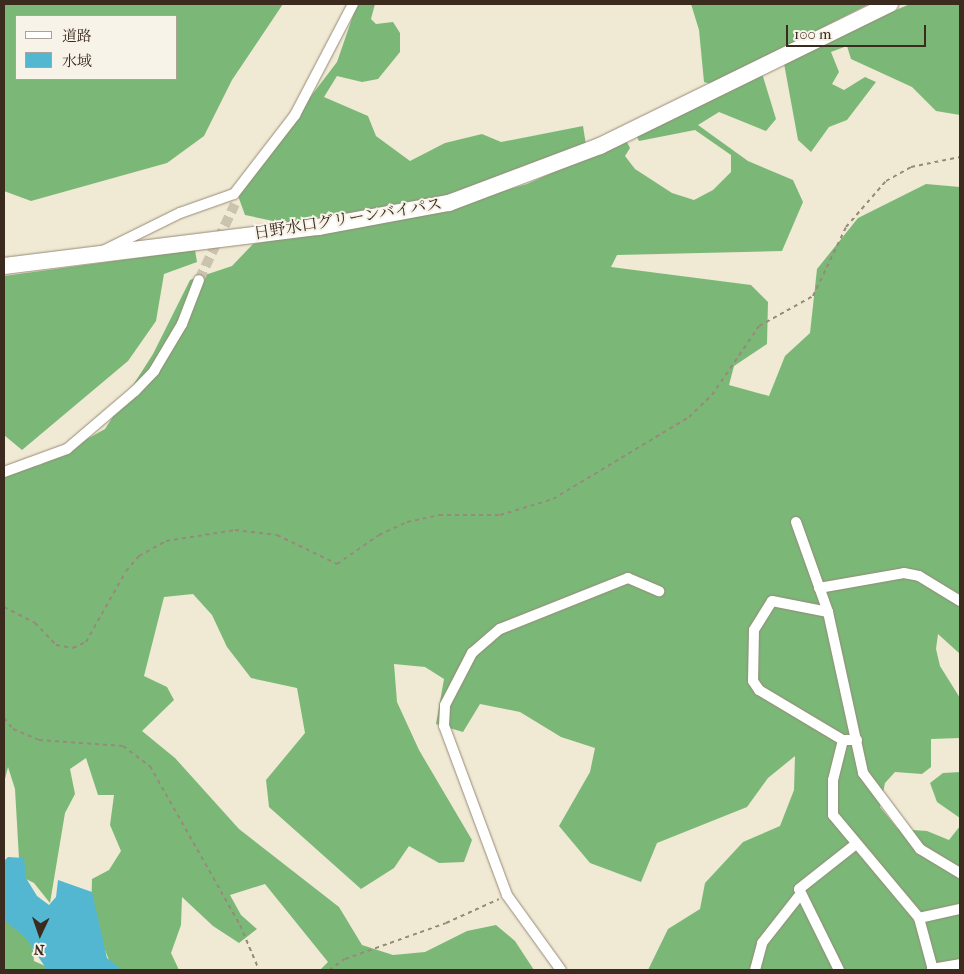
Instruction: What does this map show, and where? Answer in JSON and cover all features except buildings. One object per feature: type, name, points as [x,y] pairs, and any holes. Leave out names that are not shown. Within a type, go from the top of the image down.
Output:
[{"type":"highway","name":"日野水口グリーンバイパス","points":[[4,266],[319,227],[449,203],[600,146],[890,4]]},
{"type":"street","points":[[98,254],[180,213],[234,199],[295,116],[353,4]]},
{"type":"street","points":[[4,472],[67,449],[135,391],[154,371],[182,324],[199,280]]},
{"type":"street","points":[[796,522],[828,612],[857,740],[870,787],[920,849],[960,873]]},
{"type":"street","points":[[820,588],[904,573],[919,576],[960,601]]},
{"type":"street","points":[[561,970],[507,895],[444,726],[445,705],[472,653],[500,629],[628,578],[659,591]]},
{"type":"street","points":[[828,612],[772,601],[754,630],[753,682],[758,690],[843,740],[857,740]]},
{"type":"street","points":[[843,740],[831,806],[856,844],[919,918],[933,970],[960,964]]},
{"type":"street","points":[[755,970],[762,943],[799,896],[801,884],[856,844]]},
{"type":"street","points":[[799,896],[839,970]]},
{"type":"street","points":[[919,918],[960,909]]},
{"type":"path","points":[[4,607],[29,618],[56,645],[73,648],[86,642],[126,571],[139,556],[166,540],[235,530],[277,535],[337,564],[379,535],[407,522],[453,515],[500,515],[531,509],[689,417],[712,395],[759,326],[813,296],[846,227],[886,182],[911,167],[960,157]]},
{"type":"path","points":[[4,718],[13,729],[39,740],[123,746],[150,766],[240,925],[259,970]]},
{"type":"path","points":[[329,970],[345,959],[446,923],[507,895]]},
{"type":"green space","points":[[4,4],[283,4],[232,80],[204,136],[167,163],[31,201],[4,191]]},
{"type":"green space","points":[[357,4],[375,4],[371,19],[376,24],[393,22],[400,33],[400,52],[378,79],[362,82],[337,76],[324,97],[368,116],[376,136],[410,161],[445,143],[482,134],[501,142],[583,126],[586,145],[438,198],[287,224],[245,215],[237,193],[337,62]]},
{"type":"green space","points":[[691,4],[869,4],[711,84],[704,82],[699,30]]},
{"type":"green space","points":[[910,4],[960,4],[960,115],[936,111],[912,87],[851,59],[847,46],[831,52],[839,72],[832,84],[844,90],[865,77],[876,82],[847,120],[829,127],[811,152],[798,140],[783,58]]},
{"type":"green space","points":[[761,70],[776,119],[766,131],[719,112],[698,125],[748,161],[793,180],[803,202],[782,251],[617,255],[611,267],[751,285],[768,302],[767,344],[734,366],[729,385],[769,396],[785,356],[810,333],[817,269],[858,218],[926,184],[960,187],[960,654],[938,634],[936,649],[940,666],[960,698],[960,738],[931,739],[931,767],[922,774],[895,772],[885,783],[880,807],[898,829],[927,831],[949,840],[960,826],[960,970],[648,970],[668,929],[700,909],[705,883],[743,842],[780,826],[794,790],[795,756],[768,778],[747,807],[657,843],[641,882],[590,863],[559,826],[590,772],[595,748],[561,737],[520,712],[480,704],[463,732],[436,724],[444,679],[425,667],[394,664],[397,702],[419,750],[472,840],[464,862],[439,863],[409,846],[394,868],[361,889],[269,807],[266,780],[305,733],[297,688],[251,678],[227,647],[212,615],[193,594],[164,597],[144,676],[167,687],[174,700],[142,731],[175,758],[239,829],[339,907],[362,945],[393,955],[425,952],[467,931],[496,925],[515,941],[534,970],[320,970],[328,962],[265,884],[230,895],[241,915],[257,929],[239,943],[213,926],[182,897],[181,925],[171,953],[179,970],[113,970],[91,915],[92,879],[109,870],[121,851],[110,825],[114,795],[98,795],[86,758],[70,769],[75,794],[65,813],[50,903],[34,883],[20,876],[15,789],[8,767],[4,783],[4,470],[40,465],[105,429],[153,354],[190,280],[232,266],[253,244],[416,216],[527,184],[626,140],[630,148],[625,156],[635,169],[672,193],[694,200],[713,190],[731,172],[731,155],[695,130],[639,141],[636,135]]},
{"type":"green space","points":[[195,250],[197,262],[164,274],[156,321],[128,361],[22,450],[4,435],[4,276]]},
{"type":"green space","points":[[960,772],[960,818],[937,802],[930,783],[943,773]]},
{"type":"green space","points":[[4,914],[32,941],[34,961],[54,970],[4,970]]},
{"type":"water","points":[[8,857],[24,858],[26,878],[37,896],[49,905],[56,897],[58,880],[92,892],[107,958],[122,970],[47,970],[26,938],[4,920],[4,861]]},
{"type":"tunnel","points":[[199,280],[235,204]]}]
